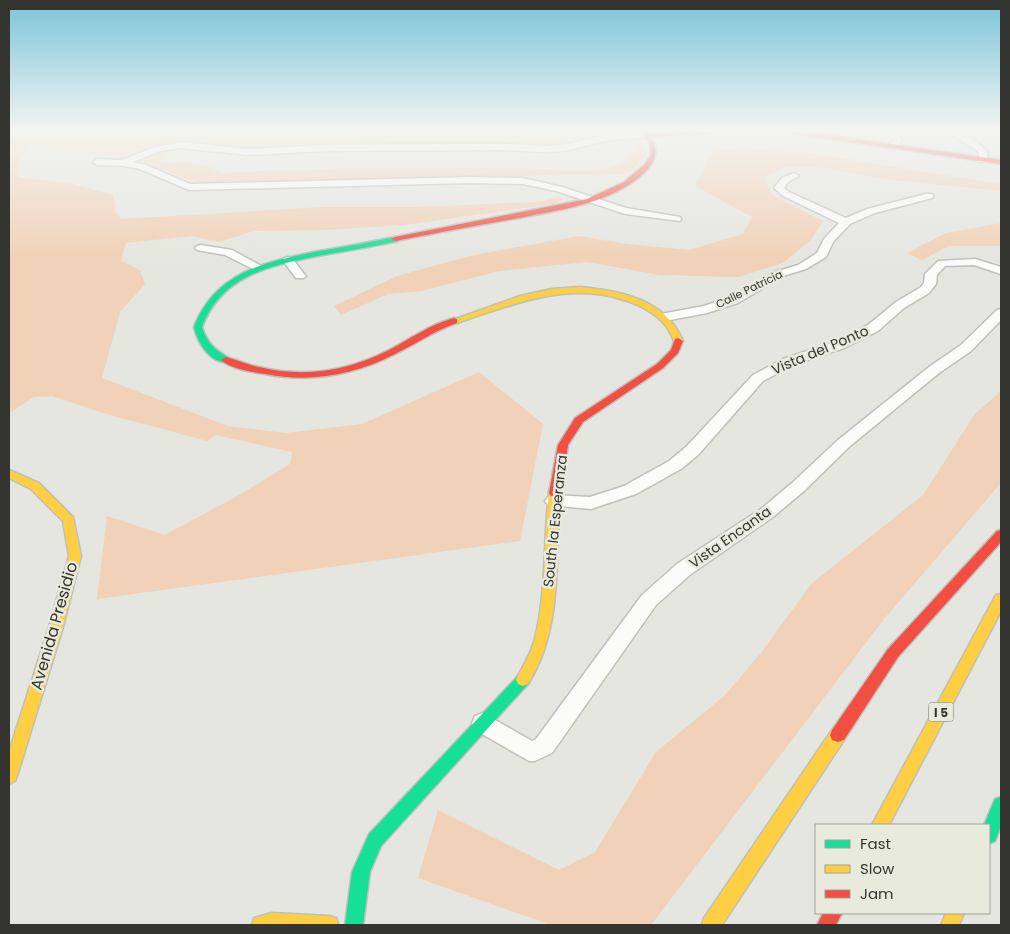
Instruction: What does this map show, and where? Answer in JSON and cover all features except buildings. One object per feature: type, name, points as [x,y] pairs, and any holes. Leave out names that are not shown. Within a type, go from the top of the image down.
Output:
[{"type":"main road","name":"South la Esperanza","points":[[354,925],[361,872],[375,840],[483,723],[510,697],[532,670],[540,648],[545,621],[554,501],[563,444],[579,420],[660,366],[675,351],[678,342],[676,331],[665,317],[645,304],[605,292],[582,290],[548,293],[442,325],[356,367],[320,375],[290,375],[258,370],[211,353],[200,340],[198,327],[215,295],[226,286],[259,268],[288,260],[451,226],[591,201],[615,192],[638,174]]},
{"type":"main road","name":"Avenida Presidio","points":[[9,474],[35,486],[69,520],[75,556],[56,627],[9,776]]},
{"type":"main road","points":[[711,925],[894,653],[1001,534]]},
{"type":"main road","name":"I 5","points":[[881,824],[1001,599]]},
{"type":"main road","points":[[990,833],[1001,806]]},
{"type":"main road","points":[[826,925],[832,914]]},
{"type":"main road","points":[[260,925],[272,922],[329,925]]},
{"type":"street","points":[[160,174],[189,187],[469,180],[523,181],[560,188],[591,201],[625,211],[676,219]]},
{"type":"street","points":[[794,176],[785,180],[779,188],[786,194],[846,222]]},
{"type":"street","name":"Calle Patricia","points":[[665,317],[707,309],[734,300],[779,274],[802,267],[822,255],[828,241],[846,222],[871,211],[929,196]]},
{"type":"street","points":[[202,248],[228,252],[259,268]]},
{"type":"street","points":[[288,260],[300,276]]},
{"type":"street","name":"Vista del Ponto","points":[[554,501],[591,503],[630,490],[675,466],[692,451],[758,378],[788,362],[839,345],[873,328],[900,306],[925,290],[930,284],[931,274],[942,263],[962,261],[986,265]]},
{"type":"street","points":[[986,265],[1001,270]]},
{"type":"street","name":"Vista Encanta","points":[[483,723],[529,751],[535,751],[544,746],[649,600],[664,584],[767,513],[798,487],[844,443],[934,370],[966,348],[1001,313]]},
{"type":"shaded area","points":[[9,174],[19,174],[19,177],[73,184],[114,195],[115,211],[121,219],[321,207],[414,207],[535,202],[560,197],[563,200],[553,204],[404,225],[326,230],[254,231],[219,242],[192,236],[126,243],[121,261],[140,270],[145,284],[120,312],[102,378],[228,426],[286,433],[362,424],[479,372],[543,424],[520,541],[97,599],[107,516],[165,535],[239,495],[290,464],[292,452],[216,435],[207,441],[103,413],[52,396],[34,397],[9,413]]},
{"type":"shaded area","points":[[173,174],[624,174],[204,184]]},
{"type":"shaded area","points":[[701,174],[771,174],[764,177],[772,195],[823,221],[811,240],[783,263],[738,277],[660,275],[587,262],[499,271],[422,291],[388,294],[341,315],[334,306],[397,276],[474,255],[579,236],[628,244],[689,250],[743,234],[752,217],[695,186]]},
{"type":"shaded area","points":[[854,174],[937,174],[1001,184],[1001,191],[883,179]]},
{"type":"shaded area","points":[[1001,223],[1001,246],[949,246],[922,260],[907,253],[946,233]]},
{"type":"shaded area","points":[[1001,391],[1001,483],[884,619],[651,925],[551,925],[418,878],[438,810],[559,870],[595,852],[656,752],[724,696],[761,653],[811,584],[923,495],[975,414]]},
{"type":"traffic: fast","points":[[226,360],[207,347],[198,327],[210,303],[219,293],[240,277],[277,262],[395,239]]},
{"type":"traffic: fast","points":[[354,925],[361,872],[375,840],[523,680]]},
{"type":"traffic: fast","points":[[990,832],[1001,805]]},
{"type":"traffic: slow","points":[[454,321],[509,302],[552,292],[565,290],[596,291],[632,299],[648,306],[662,316],[672,327],[678,341]]},
{"type":"traffic: slow","points":[[9,474],[35,486],[69,520],[75,556],[56,627],[9,776]]},
{"type":"traffic: slow","points":[[523,680],[534,663],[546,618],[555,493]]},
{"type":"traffic: slow","points":[[881,824],[1001,599]]},
{"type":"traffic: slow","points":[[711,925],[838,735]]},
{"type":"traffic: slow","points":[[950,925],[955,914]]},
{"type":"traffic: slow","points":[[261,925],[272,922],[329,925]]},
{"type":"traffic: jam","points":[[395,239],[564,207],[602,196],[627,184],[639,174]]},
{"type":"traffic: jam","points":[[226,360],[242,366],[275,373],[292,375],[327,374],[344,371],[370,362],[442,325],[454,321]]},
{"type":"traffic: jam","points":[[555,493],[563,445],[579,420],[660,366],[675,351],[678,341]]},
{"type":"traffic: jam","points":[[838,735],[893,653],[1001,534]]},
{"type":"traffic: jam","points":[[826,925],[832,914]]}]
